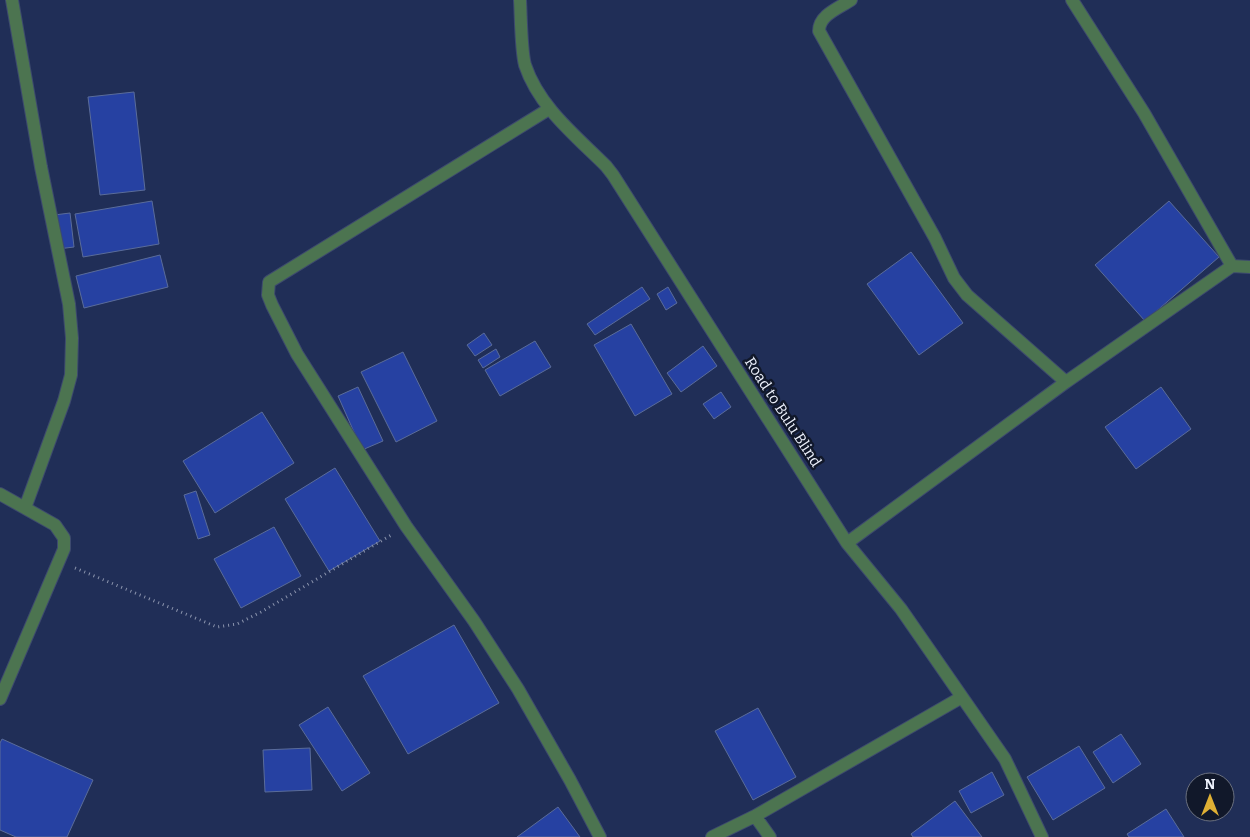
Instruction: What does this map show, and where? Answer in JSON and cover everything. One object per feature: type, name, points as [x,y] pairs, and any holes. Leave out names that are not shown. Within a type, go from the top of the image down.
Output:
[{"type":"street","points":[[12,0],[41,167],[69,304],[72,338],[71,375],[64,401],[25,508]]},
{"type":"street","name":"Road to Bulu Blind","points":[[520,0],[525,63],[549,109],[613,175],[847,543],[902,609],[1005,758],[1042,837]]},
{"type":"street","points":[[851,0],[823,18],[819,24],[819,30],[935,238],[954,278],[967,295],[1066,382]]},
{"type":"street","points":[[1072,0],[1144,113],[1232,266]]},
{"type":"street","points":[[549,109],[269,282],[268,295],[297,354],[406,526],[474,621],[518,689],[600,837]]},
{"type":"street","points":[[847,543],[1066,382],[1232,266],[1250,267]]},
{"type":"street","points":[[0,494],[55,525],[64,538],[64,549],[0,699]]},
{"type":"street","points":[[712,837],[755,816],[962,696]]},
{"type":"street","points":[[755,816],[770,837]]},
{"type":"path","points":[[58,561],[217,627],[237,624],[261,612],[406,526]]},
{"type":"building","points":[[134,92],[145,190],[100,195],[88,97]]},
{"type":"building","points":[[152,201],[159,244],[83,257],[75,214]]},
{"type":"building","points":[[1169,201],[1219,257],[1145,321],[1095,265]]},
{"type":"building","points":[[70,213],[74,247],[58,249],[54,215]]},
{"type":"building","points":[[911,252],[963,323],[919,355],[867,284]]},
{"type":"building","points":[[160,255],[168,287],[84,308],[76,276]]},
{"type":"building","points":[[642,287],[650,299],[595,335],[587,324]]},
{"type":"building","points":[[668,287],[677,303],[666,310],[657,294]]},
{"type":"building","points":[[631,324],[672,394],[635,416],[594,345]]},
{"type":"building","points":[[484,333],[492,345],[475,356],[467,345]]},
{"type":"building","points":[[535,341],[551,367],[500,396],[485,370]]},
{"type":"building","points":[[703,346],[717,366],[681,392],[667,373]]},
{"type":"building","points":[[496,349],[500,357],[483,368],[478,360]]},
{"type":"building","points":[[403,352],[437,421],[396,442],[361,372]]},
{"type":"building","points":[[358,387],[383,441],[362,450],[338,396]]},
{"type":"building","points":[[1161,387],[1191,429],[1136,469],[1105,427]]},
{"type":"building","points":[[721,392],[731,407],[714,419],[703,404]]},
{"type":"building","points":[[262,412],[294,463],[215,513],[183,461]]},
{"type":"building","points":[[335,468],[380,541],[329,571],[285,499]]},
{"type":"building","points":[[196,491],[210,535],[198,539],[184,495]]},
{"type":"building","points":[[274,527],[301,576],[241,608],[214,559]]},
{"type":"building","points":[[454,625],[499,703],[408,754],[363,676]]},
{"type":"building","points":[[328,707],[370,773],[342,791],[299,725]]},
{"type":"building","points":[[758,708],[796,777],[753,800],[715,731]]},
{"type":"building","points":[[1121,734],[1141,764],[1113,783],[1093,752]]},
{"type":"building","points":[[2,739],[93,780],[67,837],[16,837],[0,830],[0,743]]},
{"type":"building","points":[[1079,746],[1105,788],[1053,820],[1027,777]]},
{"type":"building","points":[[310,748],[312,790],[265,792],[263,750]]},
{"type":"building","points":[[992,772],[1004,795],[971,813],[959,791]]},
{"type":"building","points":[[955,801],[982,837],[913,837],[911,834]]},
{"type":"building","points":[[558,807],[580,837],[517,837]]},
{"type":"building","points":[[1166,809],[1184,837],[1129,837],[1127,834]]}]
